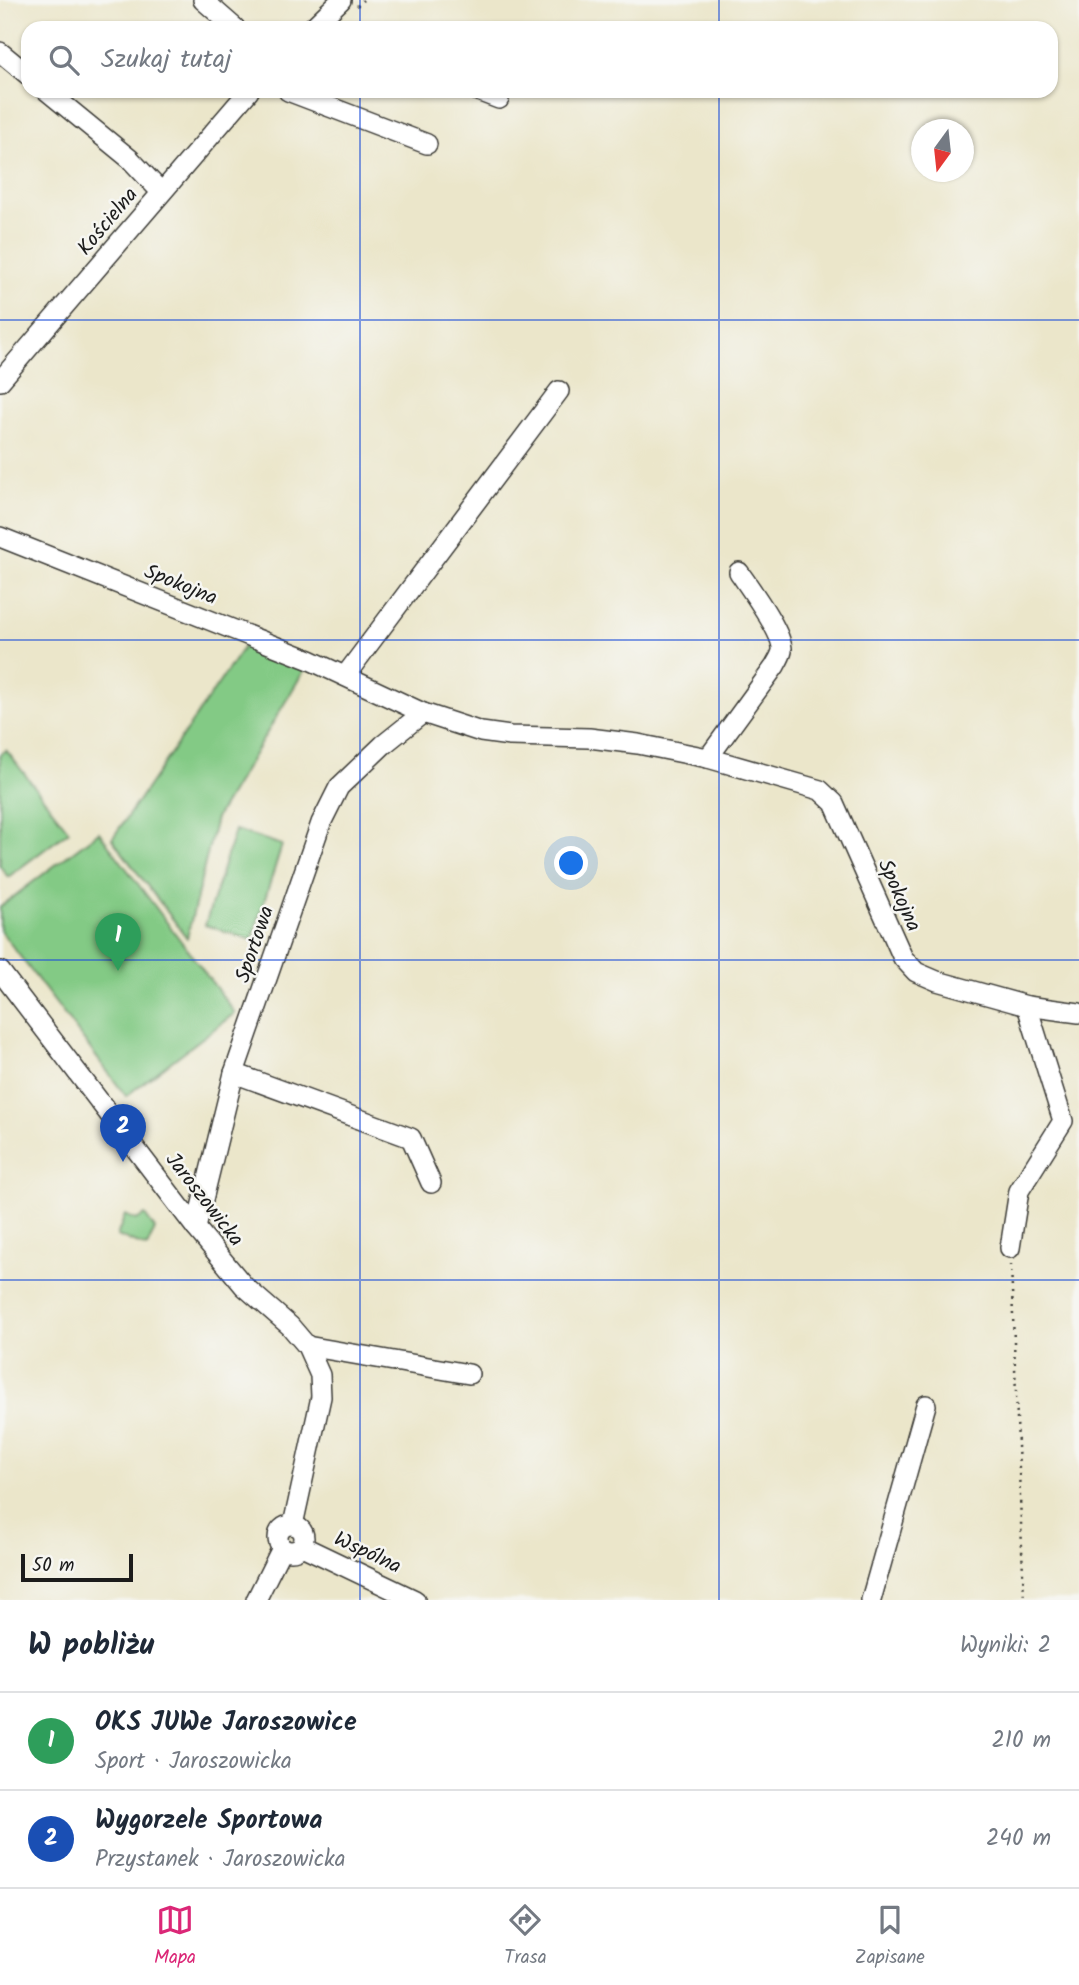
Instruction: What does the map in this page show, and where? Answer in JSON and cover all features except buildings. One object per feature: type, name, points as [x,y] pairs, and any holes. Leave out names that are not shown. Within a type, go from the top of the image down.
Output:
[{"type":"street","points":[[204,0],[227,21]]},
{"type":"street","points":[[323,21],[341,0]]},
{"type":"street","points":[[0,52],[21,69]]},
{"type":"street","points":[[56,98],[130,159],[161,191]]},
{"type":"street","name":"Kościelna","points":[[0,381],[243,98]]},
{"type":"street","points":[[306,98],[427,145]]},
{"type":"street","points":[[345,676],[559,391]]},
{"type":"street","name":"Spokojna","points":[[0,537],[310,660],[423,713],[481,732],[510,736],[589,738],[708,758],[820,790],[834,803],[903,957],[916,972],[937,981],[1027,1006],[1079,1013]]},
{"type":"street","points":[[708,758],[775,666],[782,651],[780,640],[767,614],[738,572]]},
{"type":"street","name":"Sportowa","points":[[196,1228],[234,1073],[321,823],[339,787],[383,745],[423,713]]},
{"type":"street","name":"Jaroszowicka","points":[[0,971],[196,1228],[244,1286],[290,1326],[307,1346],[320,1375],[321,1397],[293,1525]]},
{"type":"street","points":[[1010,1248],[1019,1191],[1063,1121],[1027,1006]]},
{"type":"street","points":[[234,1073],[411,1138],[431,1184]]},
{"type":"street","points":[[307,1346],[469,1374]]},
{"type":"street","points":[[871,1600],[926,1405]]},
{"type":"street","points":[[293,1525],[303,1532],[302,1546],[292,1551],[282,1548],[278,1542],[278,1533],[284,1526],[293,1525]]},
{"type":"street","name":"Wspólna","points":[[302,1546],[415,1600]]},
{"type":"street","points":[[256,1600],[282,1548]]},
{"type":"path","points":[[1010,1248],[1024,1600]]},
{"type":"green space","points":[[247,642],[305,669],[216,818],[187,938],[112,839]]},
{"type":"green space","points":[[6,750],[69,831],[8,877],[0,866],[0,754]]},
{"type":"green space","points":[[235,830],[282,845],[252,940],[205,925]]},
{"type":"green space","points":[[99,832],[235,1013],[126,1096],[0,930],[0,907]]},
{"type":"green space","points":[[125,1215],[136,1220],[145,1215],[155,1229],[147,1247],[117,1236]]},
{"type":"place","name":"OKS JUWe Jaroszowice","points":[[118,971]]},
{"type":"place","name":"Wygorzele Sportowa","points":[[123,1162]]}]
